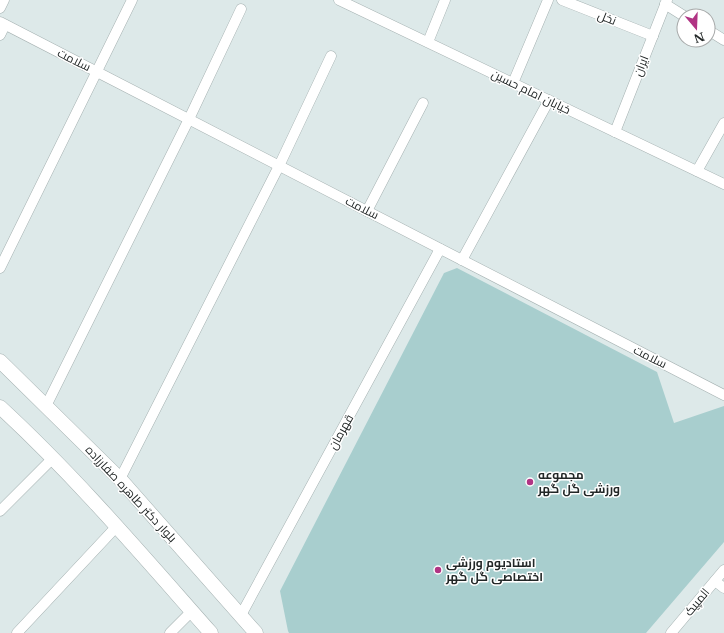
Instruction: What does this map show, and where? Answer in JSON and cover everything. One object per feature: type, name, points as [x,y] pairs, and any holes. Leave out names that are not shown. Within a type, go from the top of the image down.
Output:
[{"type":"street","points":[[0,8],[4,0]]},
{"type":"street","points":[[0,268],[132,0]]},
{"type":"street","name":"خیابان امام حسین","points":[[338,0],[724,184]]},
{"type":"street","points":[[428,42],[445,0]]},
{"type":"street","points":[[513,83],[548,0]]},
{"type":"street","name":"نخل","points":[[562,0],[653,36]]},
{"type":"street","points":[[666,2],[676,10]]},
{"type":"street","name":"ایران","points":[[615,132],[666,2]]},
{"type":"street","points":[[46,406],[189,119],[241,9]]},
{"type":"street","points":[[0,36],[3,23]]},
{"type":"street","name":"سلامت","points":[[3,23],[724,395]]},
{"type":"street","points":[[120,479],[279,166],[332,56]]},
{"type":"street","points":[[462,260],[549,100]]},
{"type":"street","points":[[367,211],[423,103]]},
{"type":"street","points":[[697,171],[724,123]]},
{"type":"street","name":"قهرمان","points":[[241,615],[440,249]]},
{"type":"street","name":"بلوار دکتر طاهره صفارزاده","points":[[0,361],[120,479],[256,633]]},
{"type":"street","points":[[0,407],[94,500],[211,633]]},
{"type":"street","points":[[0,511],[52,458]]},
{"type":"street","points":[[17,633],[117,526]]},
{"type":"street","name":"المپیک","points":[[671,633],[724,570]]},
{"type":"street","points":[[715,581],[724,588]]},
{"type":"street","points":[[170,633],[192,611]]},
{"type":"shaded area","name":"مجموعه ورزشی گل گهر","points":[[457,268],[657,372],[674,423],[724,406],[724,542],[646,633],[289,633],[280,591],[444,273]]},
{"type":"place","name":"مجموعه ورزشی گل گهر","points":[[530,482]]},
{"type":"place","name":"استادیوم ورزشی اختصاصی گل گهر","points":[[438,570]]}]
